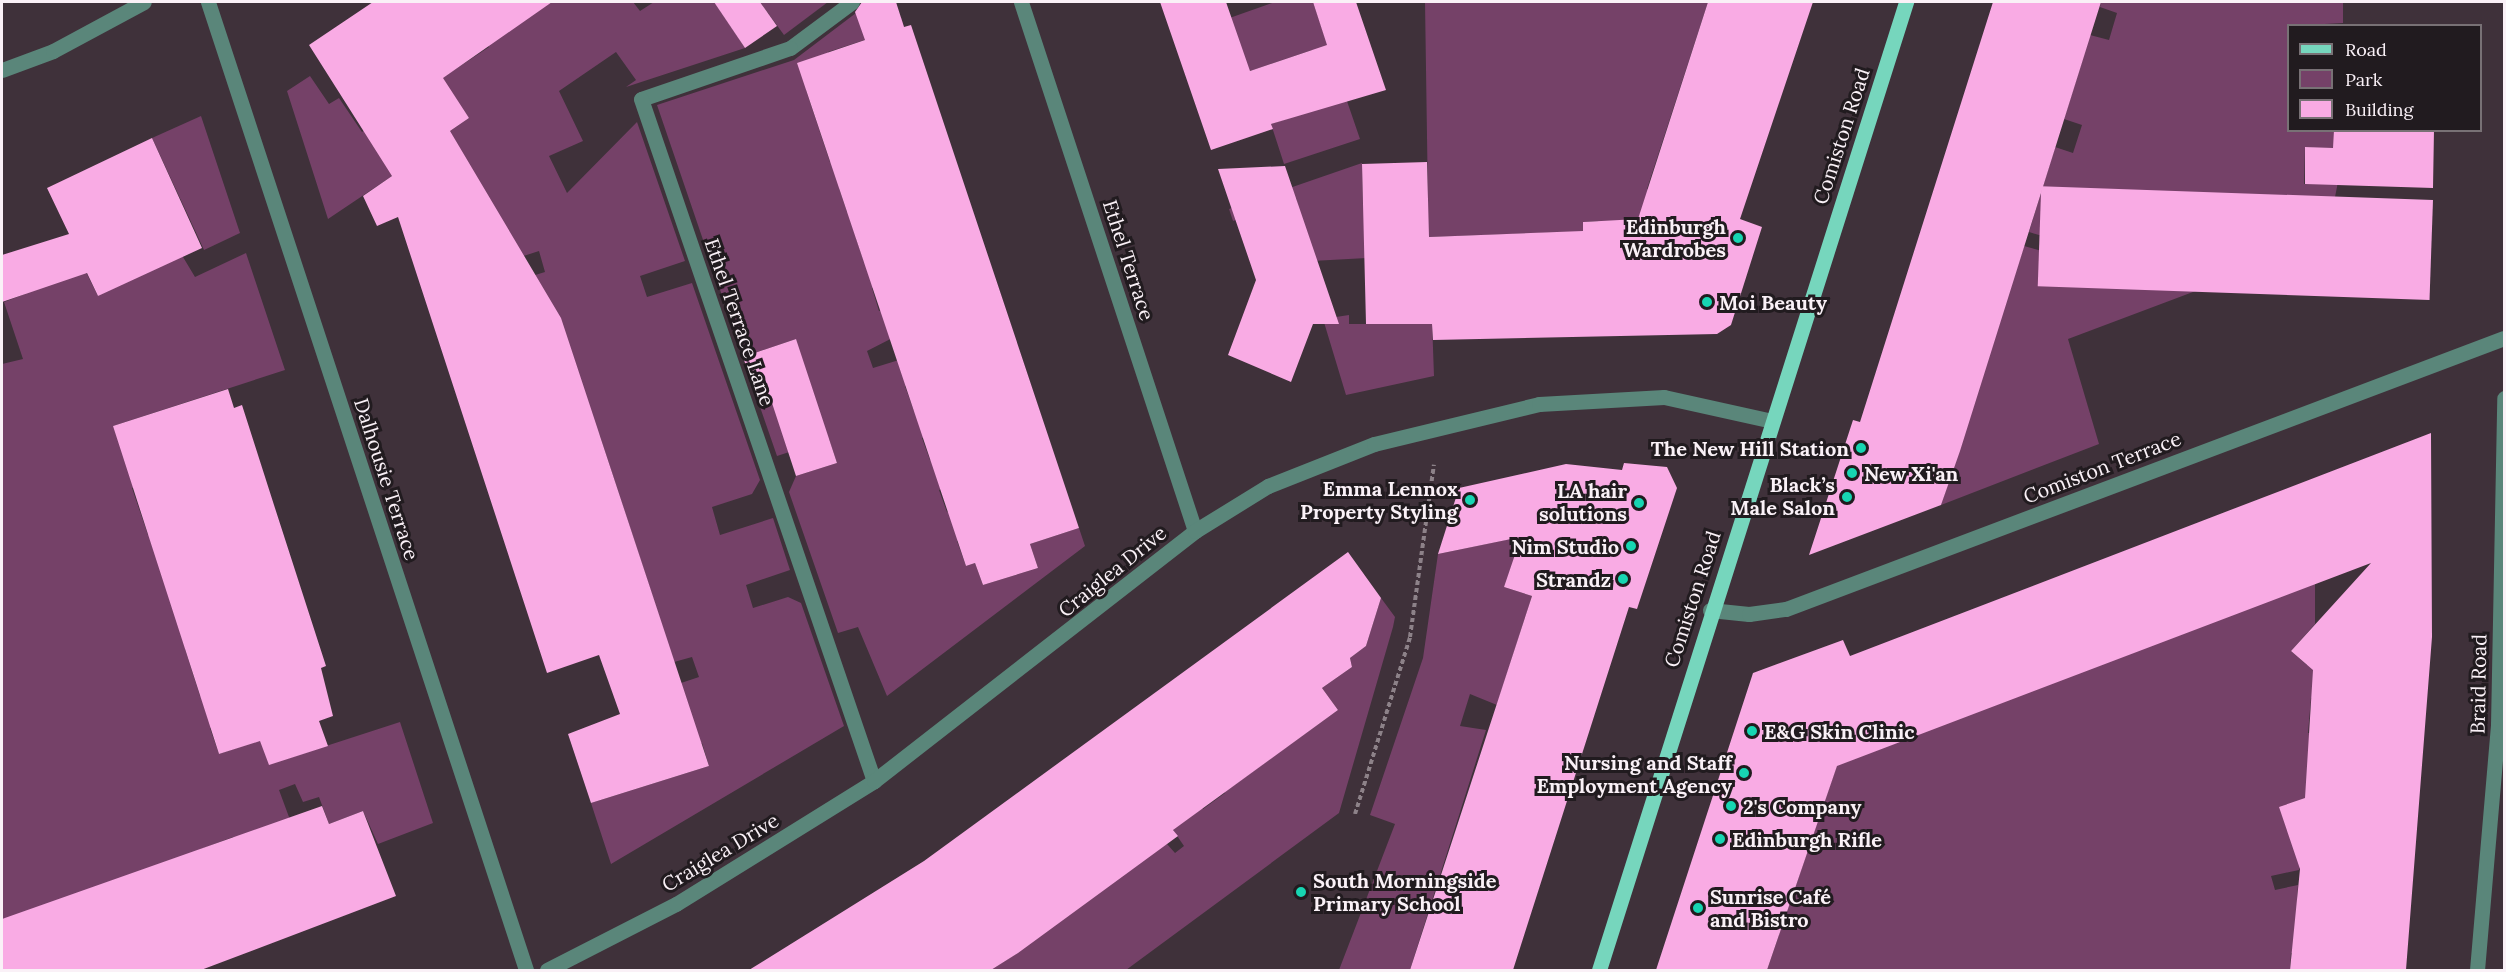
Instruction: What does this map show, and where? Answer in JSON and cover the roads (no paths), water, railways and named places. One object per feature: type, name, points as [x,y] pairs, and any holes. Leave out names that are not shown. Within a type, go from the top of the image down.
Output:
[{"type":"main road","name":"Comiston Road","points":[[1599,970],[1710,610],[1906,2]]},
{"type":"street","points":[[2,70],[53,51],[144,2]]},
{"type":"street","name":"Dalhousie Terrace","points":[[208,2],[526,970]]},
{"type":"street","name":"Ethel Terrace Lane","points":[[852,2],[790,48],[641,99],[874,781]]},
{"type":"street","name":"Ethel Terrace","points":[[1021,2],[1195,531]]},
{"type":"street","name":"Comiston Terrace","points":[[1710,610],[1749,614],[1792,607],[2505,338]]},
{"type":"street","name":"Craiglea Drive","points":[[547,970],[686,898],[874,781],[1195,531],[1268,486],[1440,425],[1539,404],[1642,395],[1709,404],[1772,421]]},
{"type":"street","name":"Braid Road","points":[[2477,970],[2498,725],[2505,398]]},
{"type":"place","name":"Edinburgh Wardrobes","points":[[1738,238]]},
{"type":"place","name":"Moi Beauty","points":[[1707,302]]},
{"type":"place","name":"The New Hill Station","points":[[1861,448]]},
{"type":"place","name":"New Xi'an","points":[[1852,473]]},
{"type":"place","name":"Black’s Male Salon","points":[[1847,497]]},
{"type":"place","name":"Emma Lennox Property Styling","points":[[1470,500]]},
{"type":"place","name":"LA hair solutions","points":[[1639,503]]},
{"type":"place","name":"Nim Studio","points":[[1631,546]]},
{"type":"place","name":"Strandz","points":[[1623,579]]},
{"type":"place","name":"E&G Skin Clinic","points":[[1752,731]]},
{"type":"place","name":"Nursing and Staff Employment Agency","points":[[1744,773]]},
{"type":"place","name":"2's Company","points":[[1731,806]]},
{"type":"place","name":"Edinburgh Rifle","points":[[1720,839]]},
{"type":"place","name":"South Morningside Primary School","points":[[1301,892]]},
{"type":"place","name":"Sunrise Café and Bistro","points":[[1698,908]]}]
